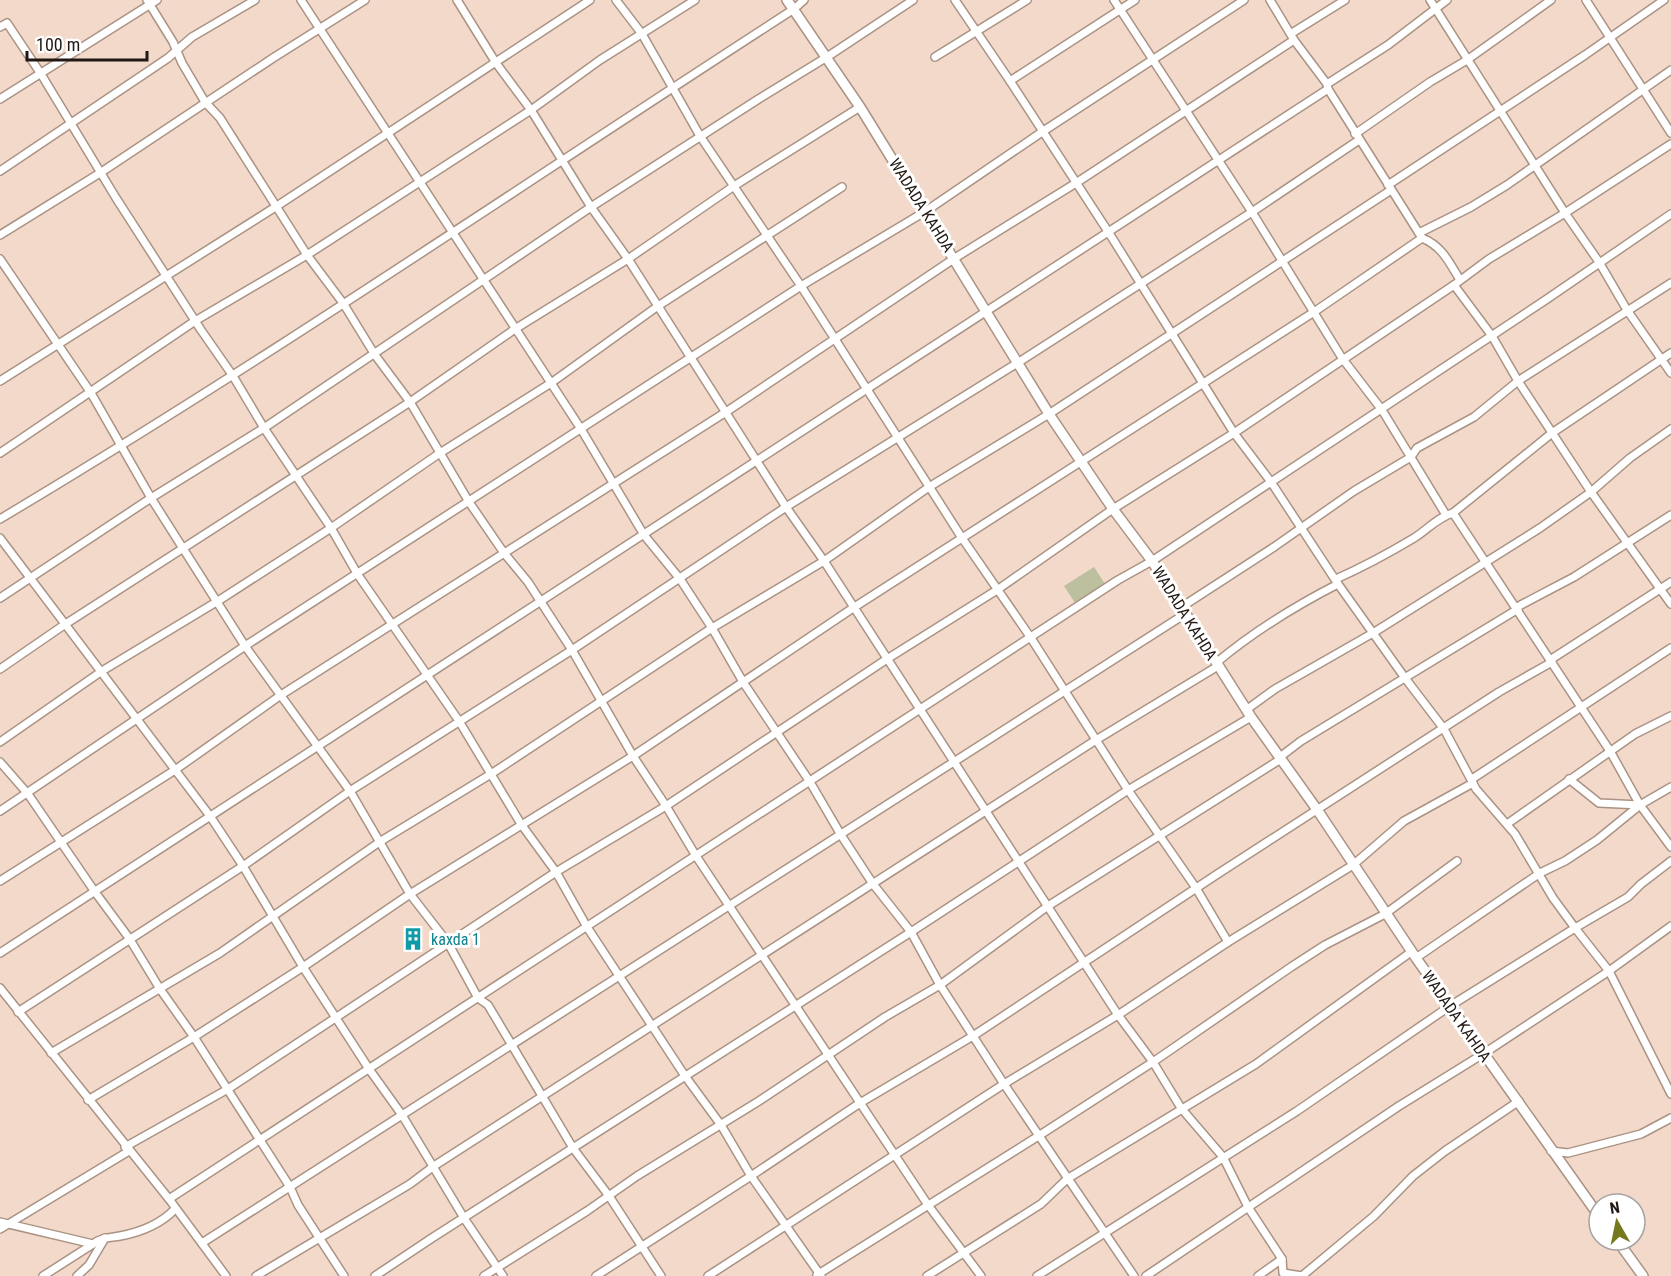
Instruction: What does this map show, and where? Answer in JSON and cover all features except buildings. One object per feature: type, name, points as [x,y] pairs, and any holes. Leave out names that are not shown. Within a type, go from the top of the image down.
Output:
[{"type":"main road","name":"WADADA KAHDA","points":[[787,0],[860,107],[926,211],[1049,414],[1113,509],[1152,561],[1249,713],[1318,811],[1385,914],[1587,1200]]},
{"type":"main road","points":[[1626,1252],[1643,1276]]},
{"type":"street","points":[[0,99],[148,2],[157,0]]},
{"type":"street","points":[[0,171],[168,58],[192,38],[255,0]]},
{"type":"street","points":[[301,0],[581,429],[644,535],[680,579],[776,734],[810,782],[841,835],[873,884],[910,932],[940,985],[1004,1084],[1134,1276]]},
{"type":"street","points":[[0,235],[100,173],[205,102],[365,0]]},
{"type":"street","points":[[457,0],[496,63],[531,110],[591,207],[628,259],[786,507],[824,561],[1118,1015],[1153,1062],[1181,1108],[1223,1157],[1248,1207],[1282,1259],[1283,1273],[1302,1276],[1374,1216],[1413,1176],[1445,1151],[1519,1101]]},
{"type":"street","points":[[0,381],[277,206],[590,0]]},
{"type":"street","points":[[616,0],[642,34],[700,136],[801,286],[962,538],[1066,691],[1128,790],[1196,888],[1228,942]]},
{"type":"street","points":[[0,453],[195,321],[307,255],[531,110],[600,60],[695,0]]},
{"type":"street","points":[[0,519],[121,447],[233,376],[794,9],[804,0]]},
{"type":"street","points":[[0,598],[151,498],[264,428],[591,207],[827,57],[912,0]]},
{"type":"street","points":[[955,0],[1076,183],[1234,433],[1271,482],[1373,633],[1444,729],[1481,796],[1525,847],[1553,898],[1609,971],[1671,1094]]},
{"type":"street","points":[[935,57],[1028,0]]},
{"type":"street","points":[[1114,0],[1252,212],[1342,358],[1382,410],[1449,514],[1487,563],[1610,751],[1640,805],[1671,847]]},
{"type":"street","points":[[1010,81],[1135,0]]},
{"type":"street","points":[[0,811],[245,646],[358,575],[801,286],[926,211],[1244,0]]},
{"type":"street","points":[[1270,0],[1328,87],[1420,236],[1441,249],[1457,282],[1518,381],[1591,492],[1671,604]]},
{"type":"street","points":[[0,881],[175,770],[281,695],[726,412],[955,258],[1187,111],[1346,0]]},
{"type":"street","points":[[1430,0],[1565,213],[1671,373]]},
{"type":"street","points":[[0,953],[1219,162],[1388,45],[1447,0]]},
{"type":"street","points":[[18,1012],[243,866],[350,791],[572,650],[786,507],[1019,362],[1252,212],[1430,82],[1467,60],[1551,0]]},
{"type":"street","points":[[1586,0],[1671,133]]},
{"type":"street","points":[[51,1053],[220,953],[381,841],[491,774],[712,628],[824,561],[929,487],[1049,414],[1283,262],[1664,0]]},
{"type":"street","points":[[148,2],[205,102],[219,118],[307,255],[343,303],[375,354],[410,402],[469,502],[504,553],[528,582],[572,650],[633,756],[761,956],[928,1205],[981,1276]]},
{"type":"street","points":[[0,27],[7,22],[100,173],[331,528],[358,575],[459,721],[521,824],[556,872],[587,927],[685,1076],[721,1125],[751,1176],[818,1275],[1153,1062],[1325,945],[1385,914],[1457,861]]},
{"type":"street","points":[[88,1100],[194,1037],[303,968],[410,894],[633,756],[853,609],[1314,312],[1420,236],[1472,207],[1671,70]]},
{"type":"street","points":[[0,669],[183,547],[297,477],[515,329],[628,259],[734,186],[860,107]]},
{"type":"street","points":[[0,1228],[4,1223],[228,1089],[556,872],[666,806],[886,659],[997,590],[1113,509],[1234,433],[1489,259],[1671,144]]},
{"type":"street","points":[[0,742],[102,671],[218,601],[331,528],[440,453],[551,383],[658,306],[842,187]]},
{"type":"street","points":[[169,1199],[1118,580],[1152,561],[1382,410],[1671,214]]},
{"type":"street","points":[[0,259],[91,393],[151,498],[245,646],[350,791],[410,894],[448,943],[478,998],[488,1005],[573,1148],[609,1196],[661,1276]]},
{"type":"street","points":[[202,1243],[1066,691],[1354,491],[1411,457],[1417,448],[1474,417],[1518,381],[1671,283]]},
{"type":"street","points":[[256,1276],[410,1184],[542,1096],[1217,664],[1239,644],[1282,616],[1415,537],[1449,514],[1552,433],[1671,353]]},
{"type":"street","points":[[375,1276],[1249,713],[1275,689],[1373,633],[1487,563],[1591,492],[1630,458],[1671,429]]},
{"type":"street","points":[[484,1276],[828,1054],[940,985],[1048,906],[1281,758],[1301,741],[1517,608],[1574,577],[1671,515]]},
{"type":"street","points":[[0,538],[210,816],[243,866],[303,968],[402,1115],[464,1218],[503,1276]]},
{"type":"street","points":[[596,1276],[860,1103],[974,1036],[1196,888],[1671,582]]},
{"type":"street","points":[[708,1276],[1004,1084],[1118,1015],[1228,942],[1353,865],[1404,821],[1472,781],[1671,648]]},
{"type":"street","points":[[1507,824],[1635,734],[1671,716]]},
{"type":"street","points":[[0,762],[28,794],[94,892],[129,938],[160,989],[228,1089],[344,1276]]},
{"type":"street","points":[[1569,779],[1599,802],[1640,805]]},
{"type":"street","points":[[927,1276],[1041,1204],[1067,1179],[1256,1064],[1414,955],[1540,873],[1565,861],[1597,840],[1640,805],[1671,787]]},
{"type":"street","points":[[1036,1276],[1297,1112],[1450,1006],[1628,897],[1671,861]]},
{"type":"street","points":[[1146,1276],[1400,1106],[1609,971],[1671,926]]},
{"type":"street","points":[[0,988],[169,1199],[226,1276]]},
{"type":"street","points":[[1551,1151],[1568,1153],[1641,1134],[1671,1118]]},
{"type":"street","points":[[44,1276],[100,1238],[138,1233],[167,1217],[175,1209]]},
{"type":"street","points":[[4,1223],[93,1244]]},
{"type":"street","points":[[77,1276],[89,1266],[105,1238]]},
{"type":"street","points":[[1258,1276],[1282,1259]]},
{"type":"green space","points":[[1094,567],[1105,584],[1075,603],[1064,586]]},
{"type":"place","name":"kaxda 1","points":[[413,939]]}]
